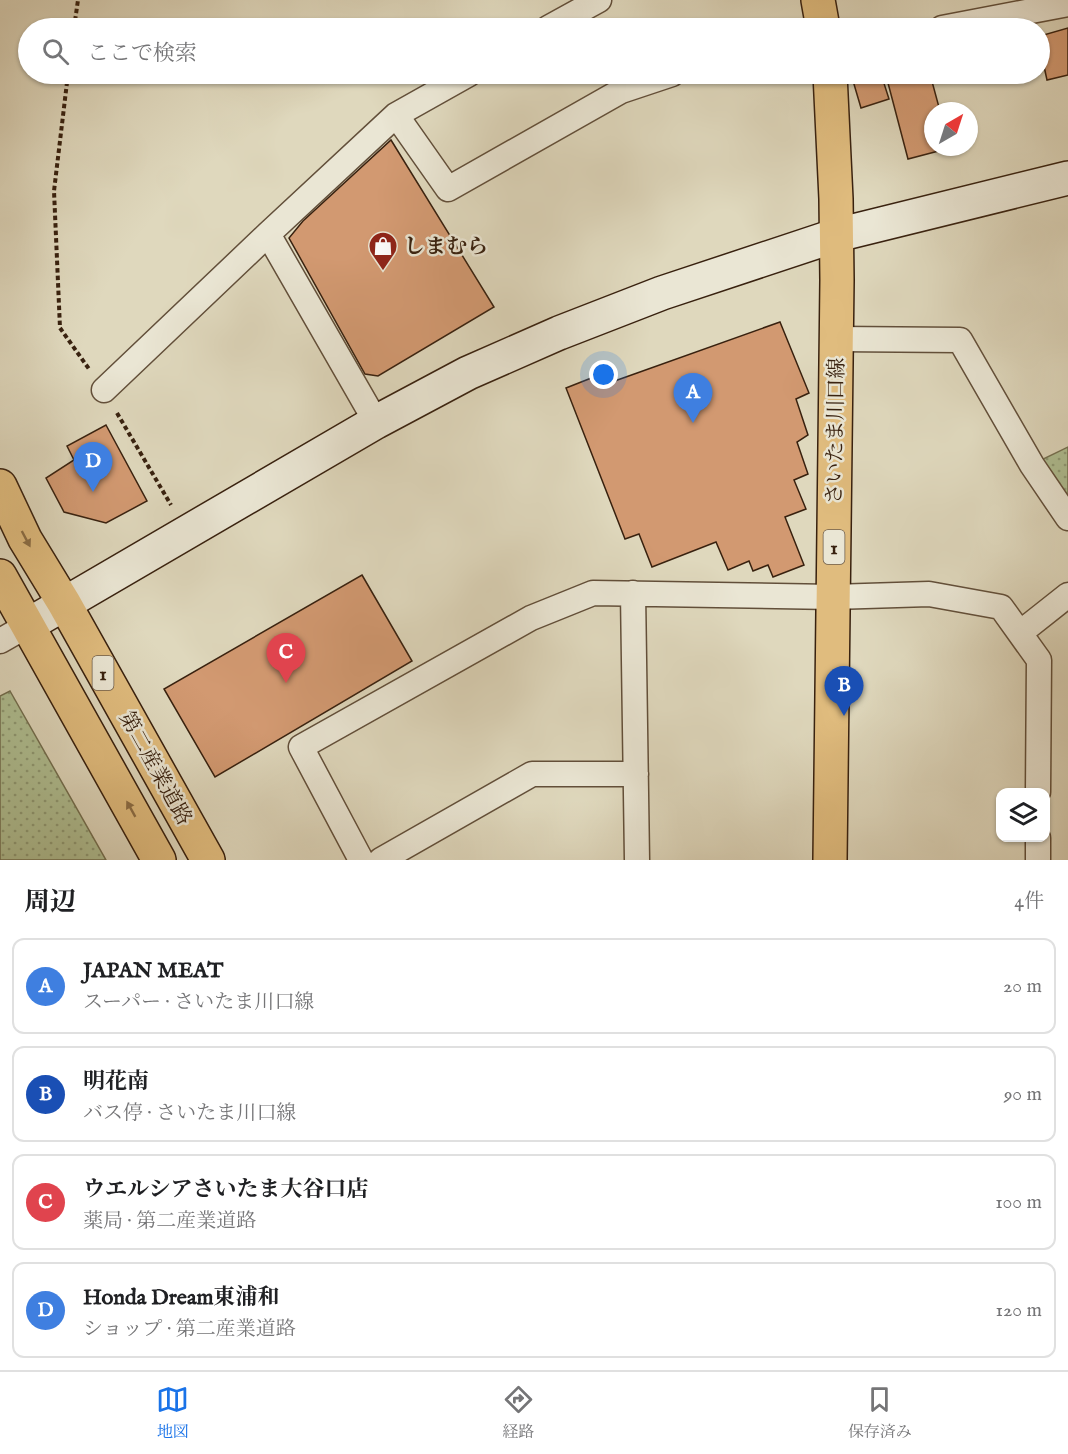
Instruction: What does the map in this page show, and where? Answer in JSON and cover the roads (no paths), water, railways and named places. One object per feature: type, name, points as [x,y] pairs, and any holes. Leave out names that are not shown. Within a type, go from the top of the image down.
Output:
[{"type":"main road","points":[[818,0],[821,18]]},
{"type":"main road","name":"さいたま川口線","points":[[830,84],[837,235],[837,339],[830,860]]},
{"type":"main road","name":"第二産業道路","points":[[0,486],[25,539],[64,603],[208,860]]},
{"type":"main road","name":"第二産業道路","points":[[0,576],[14,633],[159,860]]},
{"type":"street","points":[[566,18],[599,0]]},
{"type":"street","points":[[978,18],[1022,6],[1068,4]]},
{"type":"street","points":[[104,390],[267,234],[396,115],[451,84]]},
{"type":"street","points":[[396,115],[448,189],[621,91],[642,84]]},
{"type":"street","points":[[14,633],[376,422],[468,373],[560,333],[662,293],[837,235],[1068,178]]},
{"type":"street","points":[[267,234],[376,422]]},
{"type":"street","points":[[837,339],[960,340],[1032,465],[1068,518]]},
{"type":"street","points":[[361,860],[301,747],[531,618],[593,592],[833,597],[929,594],[1001,607],[1040,660],[1038,788]]},
{"type":"street","points":[[633,593],[637,860]]},
{"type":"street","points":[[1020,633],[1068,595]]},
{"type":"street","points":[[381,860],[532,774],[636,774]]},
{"type":"street","points":[[1038,842],[1038,860]]},
{"type":"place","name":"しまむら","points":[[383,272]]},
{"type":"place","name":"JAPAN MEAT","points":[[693,423]]},
{"type":"place","name":"Honda Dream東浦和","points":[[93,492]]},
{"type":"place","name":"ウエルシアさいたま大谷口店","points":[[286,683]]},
{"type":"place","name":"明花南","points":[[844,716]]}]
